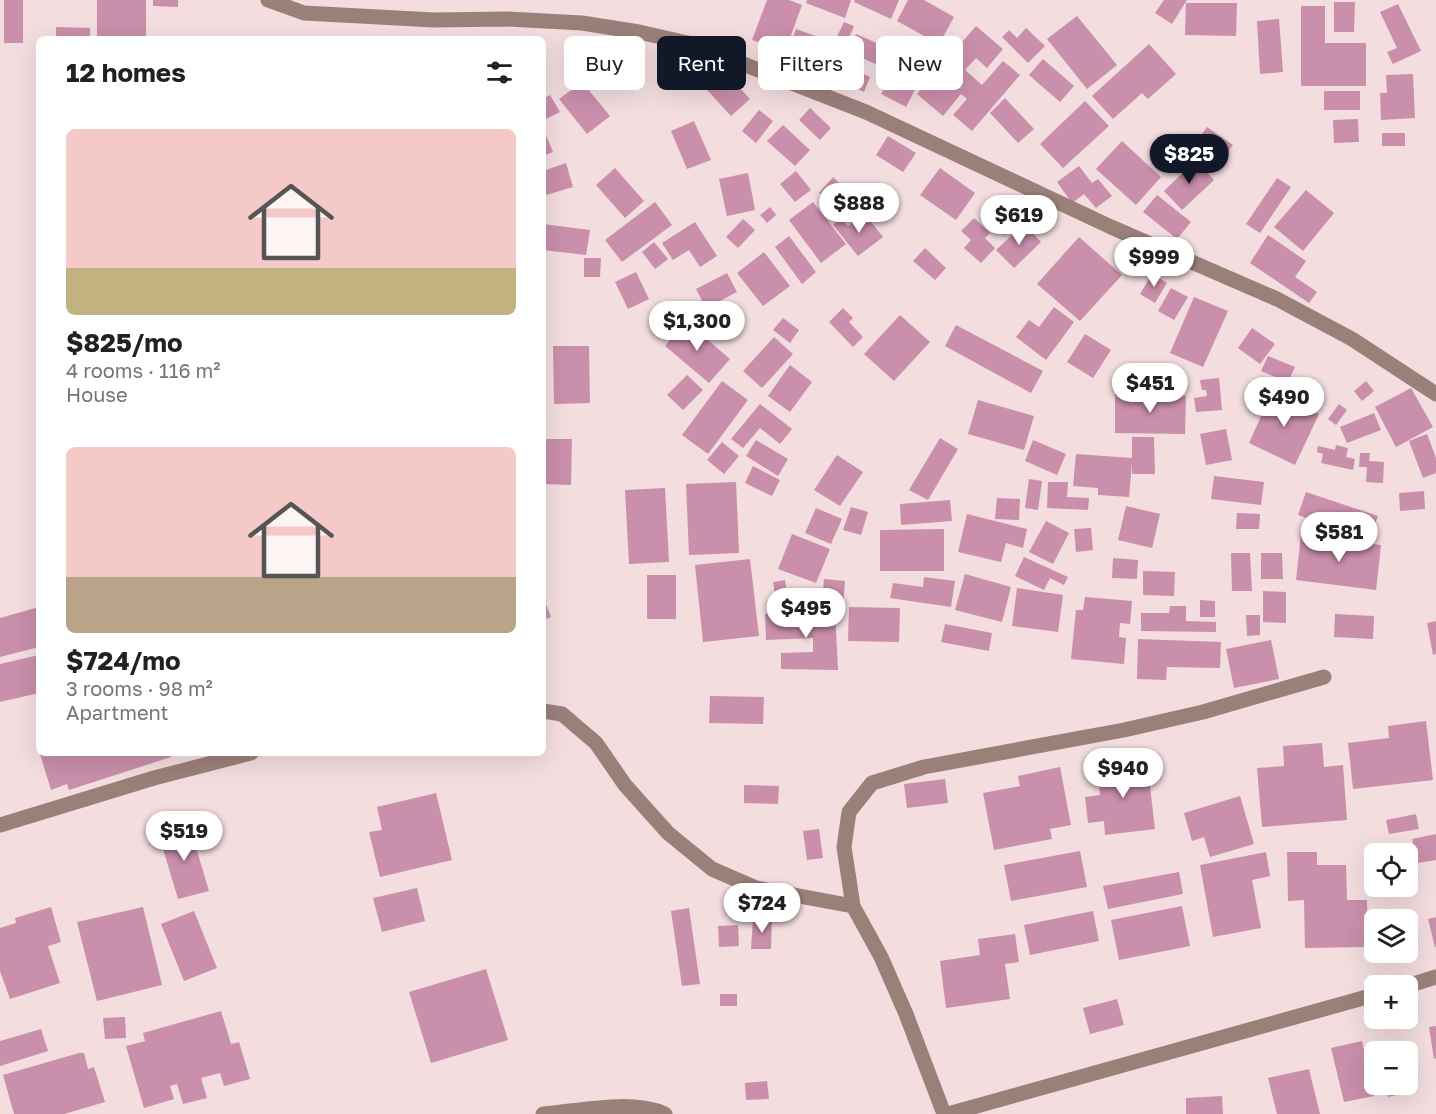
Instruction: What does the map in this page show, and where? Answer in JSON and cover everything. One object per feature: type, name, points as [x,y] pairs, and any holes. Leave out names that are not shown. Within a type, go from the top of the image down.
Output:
[{"type":"street","points":[[268,0],[304,13],[434,20],[507,19],[582,23],[639,32],[692,44],[866,112],[1111,227],[1277,299],[1352,339],[1436,394]]},
{"type":"street","points":[[1324,677],[1203,712],[1124,730],[924,767],[872,783],[849,812],[844,847],[853,906],[881,957],[946,1114],[1364,998]]},
{"type":"street","points":[[546,711],[562,714],[596,743],[625,785],[668,833],[712,869],[756,888],[853,906]]},
{"type":"street","points":[[0,825],[154,778],[239,756]]},
{"type":"street","points":[[1418,983],[1436,977]]},
{"type":"street","points":[[543,1114],[623,1107],[652,1108],[665,1114]]},
{"type":"building","points":[[4,0],[23,0],[23,43],[4,43]]},
{"type":"building","points":[[97,0],[146,0],[146,36],[97,36]]},
{"type":"building","points":[[153,0],[178,0],[178,7],[153,6]]},
{"type":"building","points":[[767,0],[789,0],[802,5],[791,36],[758,36],[758,42],[752,40]]},
{"type":"building","points":[[807,0],[851,0],[845,18],[806,3]]},
{"type":"building","points":[[855,0],[899,0],[891,19],[854,2]]},
{"type":"building","points":[[908,0],[924,0],[954,17],[943,36],[924,36],[897,21]]},
{"type":"building","points":[[1164,0],[1187,0],[1172,24],[1155,13]]},
{"type":"building","points":[[1334,2],[1355,2],[1354,32],[1334,32]]},
{"type":"building","points":[[1186,3],[1237,3],[1236,36],[1185,35]]},
{"type":"building","points":[[1398,4],[1421,51],[1393,64],[1387,52],[1397,48],[1380,12]]},
{"type":"building","points":[[1301,6],[1325,6],[1325,43],[1366,43],[1366,86],[1301,86]]},
{"type":"building","points":[[1077,16],[1117,65],[1087,89],[1047,39]]},
{"type":"building","points":[[1279,19],[1283,72],[1260,74],[1257,21]]},
{"type":"building","points":[[844,22],[854,26],[850,36],[837,36]]},
{"type":"building","points":[[976,26],[1003,49],[987,68],[976,58],[965,70],[982,85],[1003,61],[1020,75],[972,131],[953,115],[967,99],[961,94],[943,116],[917,94],[920,90],[963,90],[963,41]]},
{"type":"building","points":[[56,27],[90,28],[90,36],[56,36]]},
{"type":"building","points":[[1026,28],[1045,46],[1028,63],[1002,37],[1009,30],[1017,38]]},
{"type":"building","points":[[796,29],[816,36],[794,36]]},
{"type":"building","points":[[864,37],[876,43],[876,64],[864,59]]},
{"type":"building","points":[[1149,44],[1176,74],[1148,99],[1142,93],[1113,119],[1092,96]]},
{"type":"building","points":[[1043,59],[1074,86],[1060,102],[1029,75]]},
{"type":"building","points":[[864,74],[870,77],[864,92],[860,90],[864,90]]},
{"type":"building","points":[[1413,74],[1415,118],[1381,120],[1380,93],[1387,93],[1386,75]]},
{"type":"building","points":[[571,90],[589,90],[610,116],[587,134],[559,99]]},
{"type":"building","points":[[707,90],[742,90],[750,99],[731,116]]},
{"type":"building","points":[[883,90],[915,90],[906,107],[881,94]]},
{"type":"building","points":[[1324,91],[1360,91],[1360,110],[1324,110]]},
{"type":"building","points":[[550,95],[560,112],[546,119],[546,97]]},
{"type":"building","points":[[1005,98],[1034,129],[1018,143],[990,113]]},
{"type":"building","points":[[1085,101],[1109,126],[1063,168],[1040,144]]},
{"type":"building","points":[[810,108],[831,128],[820,140],[799,120]]},
{"type":"building","points":[[759,110],[773,121],[756,143],[742,131]]},
{"type":"building","points":[[1358,119],[1359,142],[1334,143],[1333,120]]},
{"type":"building","points":[[694,121],[711,160],[687,169],[671,131]]},
{"type":"building","points":[[783,125],[810,150],[795,166],[767,141]]},
{"type":"building","points":[[1207,127],[1233,145],[1219,163],[1194,145]]},
{"type":"building","points":[[1382,133],[1405,133],[1405,146],[1382,146]]},
{"type":"building","points":[[546,135],[553,152],[546,155]]},
{"type":"building","points":[[888,136],[916,153],[903,172],[876,155]]},
{"type":"building","points":[[1122,141],[1161,177],[1136,205],[1096,169]]},
{"type":"building","points":[[1196,160],[1214,180],[1182,210],[1164,191]]},
{"type":"building","points":[[566,163],[573,187],[546,195],[546,170]]},
{"type":"building","points":[[1079,166],[1092,183],[1098,179],[1112,196],[1096,208],[1084,194],[1072,203],[1057,182]]},
{"type":"building","points":[[615,168],[644,201],[625,218],[596,185]]},
{"type":"building","points":[[940,168],[975,193],[956,220],[920,195]]},
{"type":"building","points":[[796,171],[811,190],[795,202],[780,184]]},
{"type":"building","points":[[748,173],[755,210],[727,216],[719,179]]},
{"type":"building","points":[[833,177],[860,203],[846,218],[819,193]]},
{"type":"building","points":[[1277,178],[1291,187],[1260,233],[1246,224]]},
{"type":"building","points":[[1306,190],[1334,213],[1303,251],[1274,227]]},
{"type":"building","points":[[1157,195],[1191,222],[1177,239],[1143,212]]},
{"type":"building","points":[[999,197],[1020,219],[1004,235],[983,213]]},
{"type":"building","points":[[655,202],[672,225],[622,262],[605,240]]},
{"type":"building","points":[[813,202],[846,244],[821,263],[789,220]]},
{"type":"building","points":[[770,207],[776,215],[767,223],[760,215]]},
{"type":"building","points":[[865,214],[883,237],[858,256],[833,225],[841,218],[848,226]]},
{"type":"building","points":[[974,218],[990,233],[985,238],[995,248],[981,263],[964,248],[971,240],[961,231]]},
{"type":"building","points":[[743,219],[755,230],[738,248],[726,237]]},
{"type":"building","points":[[695,222],[717,256],[700,267],[689,250],[673,260],[662,243]]},
{"type":"building","points":[[546,224],[590,230],[586,255],[546,250]]},
{"type":"building","points":[[1024,224],[1041,242],[1014,268],[996,250]]},
{"type":"building","points":[[1268,235],[1306,261],[1295,277],[1317,292],[1309,303],[1250,263]]},
{"type":"building","points":[[789,236],[816,272],[802,284],[775,247]]},
{"type":"building","points":[[1079,237],[1122,275],[1080,321],[1037,284]]},
{"type":"building","points":[[654,242],[668,259],[655,269],[642,252]]},
{"type":"building","points":[[925,248],[946,268],[935,280],[913,261]]},
{"type":"building","points":[[764,252],[790,286],[763,306],[737,273]]},
{"type":"building","points":[[584,258],[601,258],[600,277],[584,277]]},
{"type":"building","points":[[636,272],[649,299],[628,309],[615,282]]},
{"type":"building","points":[[727,273],[737,292],[706,308],[696,289]]},
{"type":"building","points":[[1152,274],[1167,283],[1155,303],[1140,294]]},
{"type":"building","points":[[1171,288],[1188,297],[1174,320],[1158,311]]},
{"type":"building","points":[[1194,297],[1228,311],[1203,367],[1170,353]]},
{"type":"building","points":[[1054,307],[1074,322],[1046,360],[1016,337],[1029,320],[1039,327]]},
{"type":"building","points":[[843,308],[853,318],[849,322],[863,337],[853,347],[829,322]]},
{"type":"building","points":[[900,315],[930,342],[894,381],[864,354]]},
{"type":"building","points":[[783,318],[799,330],[790,343],[773,330]]},
{"type":"building","points":[[686,321],[730,359],[709,383],[665,346]]},
{"type":"building","points":[[956,325],[1043,371],[1031,393],[945,346]]},
{"type":"building","points":[[1252,328],[1275,344],[1260,364],[1238,348]]},
{"type":"building","points":[[1085,334],[1111,350],[1093,378],[1067,362]]},
{"type":"building","points":[[774,337],[793,354],[762,388],[743,371]]},
{"type":"building","points":[[553,346],[589,346],[590,403],[554,404]]},
{"type":"building","points":[[1268,356],[1295,367],[1288,382],[1261,371]]},
{"type":"building","points":[[790,365],[812,382],[790,412],[768,396]]},
{"type":"building","points":[[687,375],[703,390],[683,410],[667,395]]},
{"type":"building","points":[[1219,378],[1222,410],[1196,412],[1194,398],[1207,396],[1206,390],[1202,390],[1200,380]]},
{"type":"building","points":[[722,381],[748,400],[708,454],[682,435]]},
{"type":"building","points":[[1366,381],[1374,391],[1362,401],[1354,391]]},
{"type":"building","points":[[1297,386],[1317,388],[1316,404],[1296,403]]},
{"type":"building","points":[[1411,388],[1433,427],[1396,447],[1375,407]]},
{"type":"building","points":[[1272,392],[1319,414],[1295,465],[1249,443]]},
{"type":"building","points":[[1115,394],[1186,396],[1185,434],[1115,433]]},
{"type":"building","points":[[978,400],[1034,416],[1024,450],[968,434]]},
{"type":"building","points":[[760,404],[792,429],[780,444],[760,428],[743,448],[731,439]]},
{"type":"building","points":[[1339,404],[1347,410],[1336,425],[1328,419]]},
{"type":"building","points":[[1374,413],[1381,430],[1347,443],[1340,427]]},
{"type":"building","points":[[1226,429],[1232,460],[1206,465],[1200,434]]},
{"type":"building","points":[[1427,434],[1436,458],[1436,473],[1423,478],[1409,441]]},
{"type":"building","points":[[1132,437],[1154,437],[1155,474],[1132,474],[1132,463],[1129,497],[1098,495],[1098,488],[1073,486],[1076,454],[1132,458]]},
{"type":"building","points":[[940,438],[958,449],[928,500],[909,490]]},
{"type":"building","points":[[546,439],[572,439],[571,485],[546,484]]},
{"type":"building","points":[[756,440],[788,459],[778,476],[746,456]]},
{"type":"building","points":[[1033,440],[1066,454],[1057,475],[1025,461]]},
{"type":"building","points":[[722,442],[739,456],[724,474],[707,460]]},
{"type":"building","points":[[1336,445],[1348,448],[1346,457],[1355,459],[1353,470],[1321,463],[1323,454],[1317,452],[1318,446],[1335,450]]},
{"type":"building","points":[[1360,453],[1370,453],[1369,461],[1384,462],[1383,483],[1366,482],[1367,467],[1359,467]]},
{"type":"building","points":[[837,455],[863,472],[840,506],[814,490]]},
{"type":"building","points":[[753,466],[780,480],[772,496],[745,483]]},
{"type":"building","points":[[1214,476],[1264,482],[1261,505],[1211,499]]},
{"type":"building","points":[[1029,479],[1042,481],[1038,510],[1025,508]]},
{"type":"building","points":[[736,482],[739,553],[689,555],[686,484]]},
{"type":"building","points":[[1048,482],[1068,482],[1067,497],[1089,498],[1088,510],[1047,508]]},
{"type":"building","points":[[665,488],[669,562],[629,564],[625,490]]},
{"type":"building","points":[[1424,491],[1425,509],[1400,511],[1399,493]]},
{"type":"building","points":[[1306,492],[1378,516],[1369,540],[1298,515]]},
{"type":"building","points":[[997,498],[1020,499],[1019,520],[995,519]]},
{"type":"building","points":[[950,500],[952,521],[901,525],[900,504]]},
{"type":"building","points":[[1126,506],[1160,514],[1152,548],[1118,540]]},
{"type":"building","points":[[851,507],[868,512],[861,535],[843,530]]},
{"type":"building","points":[[816,508],[842,519],[831,544],[805,533]]},
{"type":"building","points":[[1237,513],[1260,514],[1259,529],[1236,529]]},
{"type":"building","points":[[967,514],[1027,529],[1023,548],[1006,543],[1001,562],[958,552]]},
{"type":"building","points":[[1046,521],[1069,533],[1053,564],[1029,552]]},
{"type":"building","points":[[1091,528],[1093,550],[1076,552],[1074,529]]},
{"type":"building","points":[[944,529],[944,571],[880,571],[880,530]]},
{"type":"building","points":[[792,534],[830,549],[816,583],[778,569]]},
{"type":"building","points":[[1301,535],[1381,545],[1376,590],[1296,580]]},
{"type":"building","points":[[1231,553],[1250,553],[1252,591],[1232,591]]},
{"type":"building","points":[[1261,553],[1282,553],[1283,579],[1261,579]]},
{"type":"building","points":[[1024,557],[1068,577],[1064,585],[1050,578],[1044,590],[1015,576]]},
{"type":"building","points":[[1113,558],[1138,560],[1137,579],[1112,578]]},
{"type":"building","points":[[750,559],[759,636],[703,642],[695,565]]},
{"type":"building","points":[[1143,571],[1175,572],[1174,596],[1143,595]]},
{"type":"building","points":[[965,574],[1011,587],[1002,622],[955,610]]},
{"type":"building","points":[[647,575],[676,575],[676,619],[647,619]]},
{"type":"building","points":[[924,577],[955,581],[951,607],[890,598],[893,583],[923,587]]},
{"type":"building","points":[[824,579],[845,581],[843,606],[822,604]]},
{"type":"building","points":[[785,580],[789,605],[777,607],[773,582]]},
{"type":"building","points":[[1017,588],[1063,595],[1058,632],[1012,626]]},
{"type":"building","points":[[1263,591],[1286,592],[1286,623],[1263,622]]},
{"type":"building","points":[[1085,597],[1132,601],[1130,624],[1120,623],[1119,637],[1126,638],[1124,664],[1071,659],[1076,610],[1083,610]]},
{"type":"building","points":[[1200,600],[1215,601],[1215,617],[1200,617]]},
{"type":"building","points":[[546,604],[551,617],[546,619]]},
{"type":"building","points":[[1170,606],[1186,606],[1186,621],[1216,622],[1216,632],[1141,631],[1141,613],[1169,613]]},
{"type":"building","points":[[849,607],[900,608],[899,642],[848,641]]},
{"type":"building","points":[[36,608],[36,648],[0,657],[0,618]]},
{"type":"building","points":[[835,611],[838,670],[781,669],[781,653],[813,652],[813,638],[766,640],[765,614]]},
{"type":"building","points":[[1335,614],[1374,616],[1373,639],[1334,637]]},
{"type":"building","points":[[1246,615],[1260,615],[1260,635],[1247,636]]},
{"type":"building","points":[[1436,621],[1436,654],[1433,655],[1427,623]]},
{"type":"building","points":[[945,624],[992,633],[989,651],[941,642]]},
{"type":"building","points":[[1138,639],[1221,642],[1220,668],[1167,667],[1166,680],[1137,679]]},
{"type":"building","points":[[1271,640],[1279,679],[1234,688],[1226,649]]},
{"type":"building","points":[[36,656],[36,694],[0,702],[0,664]]},
{"type":"building","points":[[710,696],[764,697],[763,724],[709,723]]},
{"type":"building","points":[[1426,721],[1433,780],[1353,789],[1348,743],[1389,738],[1388,726]]},
{"type":"building","points":[[1322,743],[1324,767],[1343,765],[1347,820],[1262,827],[1257,768],[1284,766],[1283,746]]},
{"type":"building","points":[[41,756],[171,756],[69,790],[67,784],[51,790]]},
{"type":"building","points":[[1147,761],[1155,829],[1105,835],[1104,821],[1088,823],[1085,797],[1100,795],[1097,767]]},
{"type":"building","points":[[1060,767],[1071,825],[1050,829],[1052,839],[994,850],[983,793],[1020,786],[1018,776]]},
{"type":"building","points":[[945,779],[948,803],[907,808],[904,784]]},
{"type":"building","points":[[744,785],[779,786],[778,804],[744,803]]},
{"type":"building","points":[[436,793],[452,860],[380,877],[369,832],[382,830],[377,807]]},
{"type":"building","points":[[1240,796],[1254,844],[1210,857],[1204,837],[1192,841],[1184,813]]},
{"type":"building","points":[[1416,814],[1419,829],[1389,834],[1386,820]]},
{"type":"building","points":[[189,824],[209,891],[178,899],[158,832]]},
{"type":"building","points":[[819,829],[823,858],[807,860],[803,831]]},
{"type":"building","points":[[1436,834],[1436,860],[1418,863],[1418,843],[1413,843],[1412,839]]},
{"type":"building","points":[[1080,851],[1087,887],[1011,901],[1004,865]]},
{"type":"building","points":[[1266,852],[1270,876],[1252,880],[1261,928],[1213,937],[1200,865]]},
{"type":"building","points":[[1287,852],[1317,852],[1317,865],[1346,865],[1347,900],[1367,900],[1367,909],[1364,909],[1364,947],[1305,948],[1304,900],[1288,901]]},
{"type":"building","points":[[1179,872],[1183,894],[1108,909],[1103,886]]},
{"type":"building","points":[[417,888],[425,921],[382,932],[373,898]]},
{"type":"building","points":[[1182,906],[1190,946],[1119,960],[1111,920]]},
{"type":"building","points":[[51,907],[61,942],[48,946],[60,983],[10,999],[0,971],[0,928],[16,923],[15,918]]},
{"type":"building","points":[[143,907],[162,985],[97,1001],[77,922]]},
{"type":"building","points":[[689,908],[700,984],[682,986],[671,911]]},
{"type":"building","points":[[194,911],[217,968],[184,981],[161,924]]},
{"type":"building","points":[[1093,911],[1099,941],[1030,955],[1024,925]]},
{"type":"building","points":[[1436,917],[1436,947],[1435,947],[1428,919]]},
{"type":"building","points":[[753,918],[772,919],[771,949],[751,949]]},
{"type":"building","points":[[738,925],[739,946],[719,947],[718,926]]},
{"type":"building","points":[[1015,934],[1019,962],[1005,964],[1010,999],[946,1008],[940,961],[980,955],[978,939]]},
{"type":"building","points":[[486,969],[508,1040],[431,1063],[409,992]]},
{"type":"building","points":[[720,994],[737,994],[737,1006],[720,1006]]},
{"type":"building","points":[[1117,999],[1124,1025],[1090,1034],[1083,1008]]},
{"type":"building","points":[[221,1011],[231,1044],[239,1042],[250,1079],[224,1086],[220,1073],[201,1078],[207,1098],[183,1104],[177,1084],[170,1086],[174,1099],[144,1108],[126,1046],[145,1041],[143,1033]]},
{"type":"building","points":[[125,1017],[126,1038],[105,1039],[103,1018]]},
{"type":"building","points":[[1436,1026],[1436,1058],[1434,1059],[1429,1027]]},
{"type":"building","points":[[41,1029],[48,1051],[0,1066],[0,1041]]},
{"type":"building","points":[[1362,1041],[1364,1095],[1374,1096],[1344,1102],[1331,1048]]},
{"type":"building","points":[[84,1053],[88,1069],[94,1067],[105,1102],[64,1114],[14,1114],[3,1075]]},
{"type":"building","points":[[1309,1069],[1320,1114],[1277,1114],[1268,1078]]},
{"type":"building","points":[[767,1081],[769,1099],[746,1100],[745,1083]]},
{"type":"building","points":[[1222,1096],[1223,1114],[1186,1114],[1186,1098]]}]
